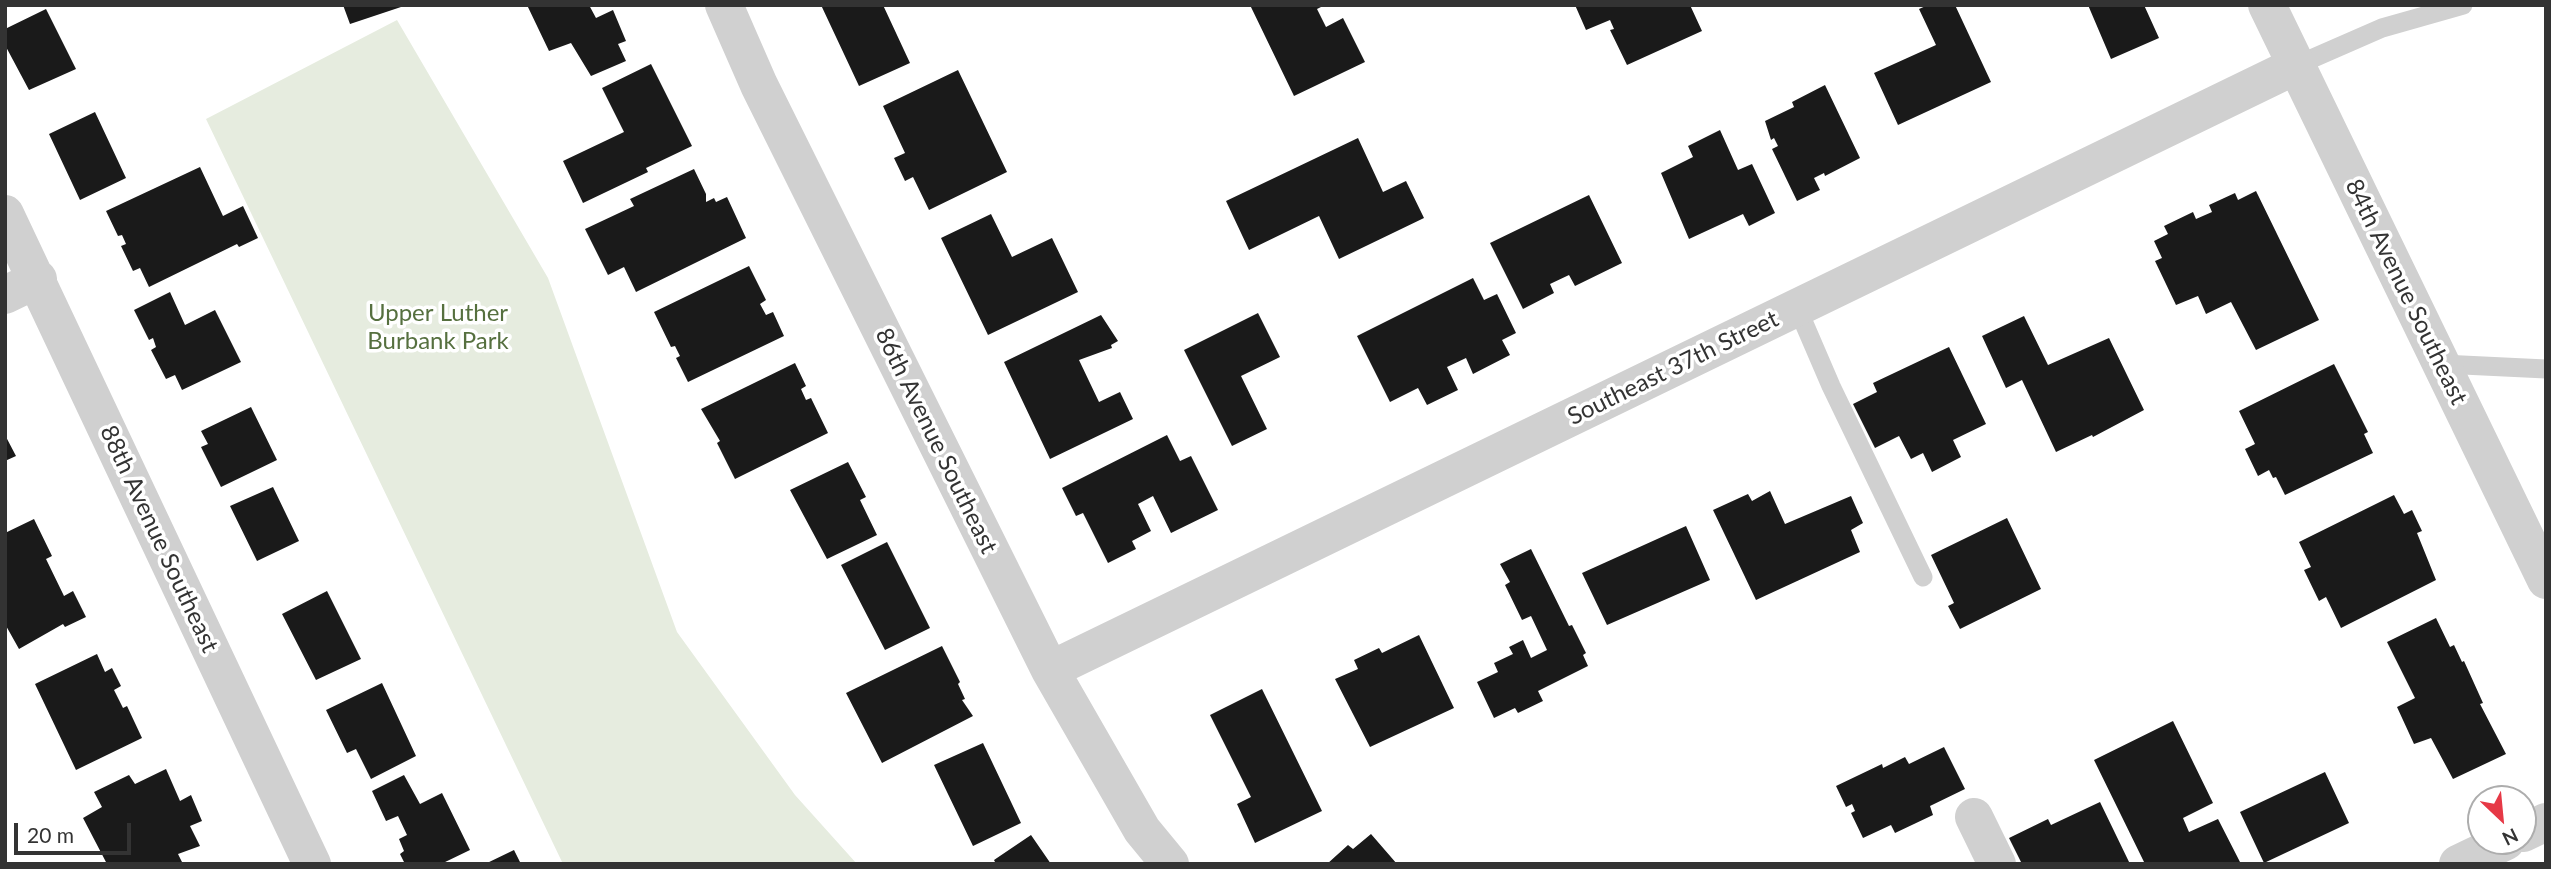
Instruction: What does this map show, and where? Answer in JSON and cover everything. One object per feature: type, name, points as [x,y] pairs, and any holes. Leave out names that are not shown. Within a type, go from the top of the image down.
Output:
[{"type":"street","name":"86th Avenue Southeast","points":[[724,5],[759,85],[1050,670],[1142,830],[1170,864]]},
{"type":"street","name":"84th Avenue Southeast","points":[[2267,5],[2546,580]]},
{"type":"street","name":"Southeast 37th Street","points":[[1050,670],[2295,66]]},
{"type":"street","name":"88th Avenue Southeast","points":[[5,214],[22,287],[312,864]]},
{"type":"street","points":[[1974,817],[1997,864]]},
{"type":"street","points":[[2458,864],[2477,855]]},
{"type":"lane","points":[[2295,66],[2382,29],[2463,5]]},
{"type":"lane","points":[[1797,307],[1923,577]]},
{"type":"lane","points":[[2442,364],[2546,369]]},
{"type":"green space","name":"Upper Luther Burbank Park","points":[[397,20],[548,278],[677,632],[795,795],[857,864],[563,864],[206,119]]},
{"type":"building","points":[[343,5],[404,5],[404,6],[350,24]]},
{"type":"building","points":[[527,5],[589,5],[596,18],[613,10],[626,41],[618,44],[626,61],[591,76],[571,43],[549,51]]},
{"type":"building","points":[[821,5],[883,5],[910,63],[859,86]]},
{"type":"building","points":[[1250,5],[1325,5],[1317,9],[1326,27],[1343,18],[1365,62],[1294,96]]},
{"type":"building","points":[[1575,5],[1690,5],[1702,31],[1627,65],[1610,30],[1614,29],[1610,20],[1586,30]]},
{"type":"building","points":[[1928,5],[1955,5],[1991,82],[1898,125],[1874,73],[1936,45],[1919,9]]},
{"type":"building","points":[[2088,5],[2144,5],[2159,38],[2111,59]]},
{"type":"building","points":[[46,9],[76,69],[29,90],[5,45],[5,29]]},
{"type":"building","points":[[651,64],[692,146],[646,168],[648,172],[583,203],[563,161],[624,132],[602,88]]},
{"type":"building","points":[[958,70],[1007,172],[929,210],[913,177],[905,181],[894,158],[905,153],[883,106]]},
{"type":"building","points":[[1825,85],[1860,158],[1825,176],[1824,173],[1814,178],[1820,190],[1797,201],[1772,149],[1778,146],[1774,138],[1771,140],[1765,121],[1794,107],[1792,102]]},
{"type":"building","points":[[95,112],[126,178],[80,200],[49,134]]},
{"type":"building","points":[[1720,130],[1738,170],[1752,164],[1775,213],[1749,226],[1743,214],[1689,239],[1661,173],[1693,157],[1688,146]]},
{"type":"building","points":[[1358,138],[1383,192],[1406,181],[1424,218],[1339,259],[1319,216],[1249,250],[1226,201]]},
{"type":"building","points":[[200,167],[223,216],[243,206],[258,238],[239,247],[237,244],[149,287],[140,268],[133,271],[121,246],[126,244],[122,235],[118,236],[106,211]]},
{"type":"building","points":[[694,169],[706,194],[706,202],[714,198],[716,202],[727,197],[746,238],[636,292],[624,267],[608,275],[585,229],[634,206],[630,199]]},
{"type":"building","points":[[2256,191],[2319,320],[2256,350],[2231,302],[2206,314],[2198,296],[2176,305],[2155,261],[2162,258],[2154,241],[2168,234],[2164,226],[2193,212],[2196,219],[2212,212],[2209,205],[2235,193],[2238,200]]},
{"type":"building","points":[[1589,195],[1622,263],[1575,286],[1569,275],[1550,284],[1554,293],[1523,309],[1490,243]]},
{"type":"building","points":[[991,214],[1012,257],[1052,238],[1078,292],[988,335],[941,238]]},
{"type":"building","points":[[749,266],[766,300],[760,304],[766,315],[773,312],[784,336],[688,382],[676,358],[680,356],[675,346],[671,347],[654,312]]},
{"type":"building","points":[[1473,278],[1484,300],[1497,294],[1516,333],[1502,340],[1510,355],[1473,374],[1466,358],[1447,367],[1458,390],[1427,405],[1418,388],[1390,402],[1357,336]]},
{"type":"building","points":[[170,292],[185,325],[215,310],[241,362],[182,390],[175,375],[166,379],[151,350],[156,347],[153,338],[149,340],[134,310]]},
{"type":"building","points":[[1258,313],[1280,357],[1241,376],[1267,429],[1232,446],[1184,350]]},
{"type":"building","points":[[1101,315],[1118,341],[1111,345],[1112,348],[1079,360],[1099,402],[1120,392],[1133,419],[1050,459],[1004,362]]},
{"type":"building","points":[[2024,316],[2048,365],[2109,338],[2144,410],[2093,437],[2092,435],[2056,452],[2022,380],[2006,388],[1982,336]]},
{"type":"building","points":[[1949,347],[1986,424],[1953,440],[1961,457],[1932,472],[1923,453],[1911,459],[1899,436],[1875,448],[1853,404],[1877,392],[1873,383]]},
{"type":"building","points":[[795,363],[806,386],[801,389],[806,400],[811,398],[828,433],[735,479],[717,443],[720,441],[701,409]]},
{"type":"building","points":[[2334,364],[2368,432],[2364,434],[2373,453],[2285,495],[2276,477],[2273,478],[2269,470],[2258,476],[2245,449],[2255,444],[2239,411]]},
{"type":"building","points":[[251,407],[277,460],[221,487],[201,447],[208,444],[201,431]]},
{"type":"building","points":[[5,435],[16,456],[5,461]]},
{"type":"building","points":[[1167,435],[1180,461],[1191,456],[1218,510],[1171,533],[1153,496],[1138,504],[1151,531],[1132,541],[1136,549],[1108,563],[1083,513],[1076,516],[1062,488]]},
{"type":"building","points":[[848,462],[866,497],[860,500],[877,535],[827,559],[790,490]]},
{"type":"building","points":[[273,487],[299,541],[257,561],[230,506]]},
{"type":"building","points":[[1770,491],[1785,524],[1851,496],[1863,523],[1851,530],[1860,552],[1756,600],[1713,510],[1748,494],[1752,501]]},
{"type":"building","points":[[2394,495],[2404,514],[2412,510],[2422,531],[2417,533],[2436,580],[2341,628],[2326,597],[2319,601],[2304,570],[2311,567],[2299,542]]},
{"type":"building","points":[[2007,518],[2041,589],[1960,629],[1948,606],[1954,603],[1931,555]]},
{"type":"building","points":[[34,519],[52,556],[46,559],[64,596],[73,591],[86,617],[65,627],[63,624],[19,649],[5,624],[5,533]]},
{"type":"building","points":[[1686,526],[1710,580],[1607,625],[1582,573]]},
{"type":"building","points":[[887,542],[930,628],[885,650],[841,565]]},
{"type":"building","points":[[1531,549],[1569,626],[1572,625],[1586,653],[1583,655],[1588,666],[1538,691],[1543,701],[1518,713],[1515,708],[1494,718],[1477,682],[1498,672],[1494,663],[1513,654],[1509,647],[1523,640],[1531,658],[1547,650],[1531,616],[1522,620],[1505,585],[1510,582],[1500,564]]},
{"type":"building","points":[[327,591],[361,659],[316,680],[282,614]]},
{"type":"building","points":[[2436,618],[2450,647],[2454,645],[2462,662],[2464,661],[2483,703],[2480,704],[2506,754],[2453,779],[2431,738],[2414,744],[2397,707],[2415,698],[2387,642]]},
{"type":"building","points":[[1419,635],[1454,708],[1370,747],[1335,679],[1358,669],[1354,660],[1379,648],[1382,653]]},
{"type":"building","points":[[942,646],[960,682],[958,684],[965,699],[962,700],[973,716],[882,763],[846,693]]},
{"type":"building","points":[[97,654],[105,672],[112,668],[121,686],[114,690],[123,708],[127,706],[142,738],[76,770],[35,684]]},
{"type":"building","points":[[382,683],[416,756],[371,779],[356,749],[347,753],[326,710]]},
{"type":"building","points":[[1262,689],[1322,811],[1255,843],[1237,804],[1251,797],[1210,715]]},
{"type":"building","points":[[2173,721],[2213,803],[2183,818],[2189,832],[2218,819],[2240,862],[2237,864],[2145,864],[2094,760]]},
{"type":"building","points":[[983,743],[1021,823],[973,846],[934,765]]},
{"type":"building","points":[[1944,747],[1965,789],[1930,806],[1933,815],[1895,833],[1891,825],[1863,838],[1851,813],[1855,811],[1852,804],[1846,807],[1836,786],[1882,764],[1883,768],[1905,757],[1909,764]]},
{"type":"building","points":[[166,769],[180,801],[191,795],[202,821],[190,826],[200,846],[178,854],[183,864],[107,864],[83,818],[102,807],[94,792],[129,775],[135,784]]},
{"type":"building","points":[[2325,772],[2349,823],[2264,863],[2240,812]]},
{"type":"building","points":[[404,775],[420,804],[442,793],[470,850],[441,864],[405,864],[400,854],[404,851],[399,839],[407,835],[398,816],[386,821],[372,791]]},
{"type":"building","points":[[2100,802],[2130,864],[2022,864],[2009,838],[2048,819],[2051,825]]},
{"type":"building","points":[[1371,834],[1397,864],[1327,864],[1348,845],[1353,849]]},
{"type":"building","points":[[1031,835],[1051,864],[996,864],[994,860]]},
{"type":"building","points":[[514,850],[521,864],[485,864]]}]
